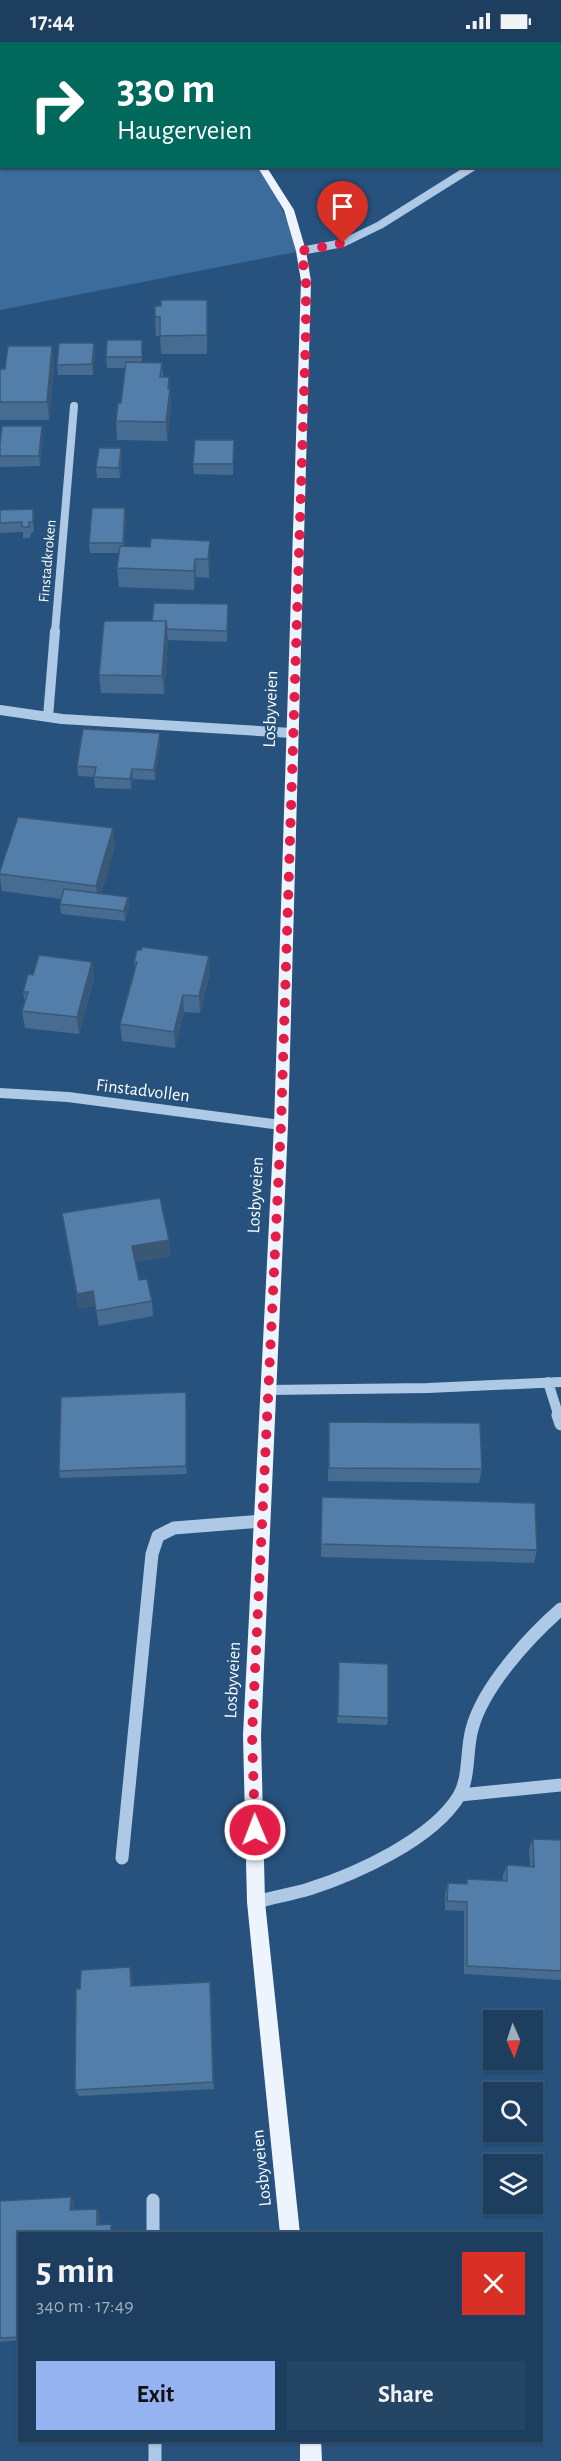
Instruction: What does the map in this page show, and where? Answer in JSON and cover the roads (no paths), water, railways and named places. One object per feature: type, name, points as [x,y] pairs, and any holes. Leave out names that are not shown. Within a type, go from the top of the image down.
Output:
[{"type":"main road","name":"Losbyveien","points":[[262,168],[289,210],[301,251],[306,281],[281,1125],[252,1735],[256,1902],[290,2232]]},
{"type":"main road","points":[[310,2442],[312,2461]]},
{"type":"street","points":[[301,251],[343,243],[380,225],[471,168]]},
{"type":"street","name":"Finstadkroken","points":[[48,717],[74,406]]},
{"type":"street","points":[[0,710],[48,717],[292,733]]},
{"type":"street","name":"Finstadvollen","points":[[0,1093],[68,1097],[281,1125]]},
{"type":"street","points":[[548,1382],[561,1424]]},
{"type":"street","points":[[268,1390],[428,1388],[561,1382]]},
{"type":"street","points":[[122,1858],[152,1554],[158,1536],[174,1528],[262,1521]]},
{"type":"street","points":[[256,1902],[310,1889],[389,1855],[438,1820],[460,1795],[473,1726],[486,1701],[514,1659],[549,1618],[561,1609]]},
{"type":"street","points":[[460,1795],[561,1785]]},
{"type":"street","points":[[153,2200],[153,2232]]},
{"type":"street","points":[[155,2442],[155,2461]]}]
